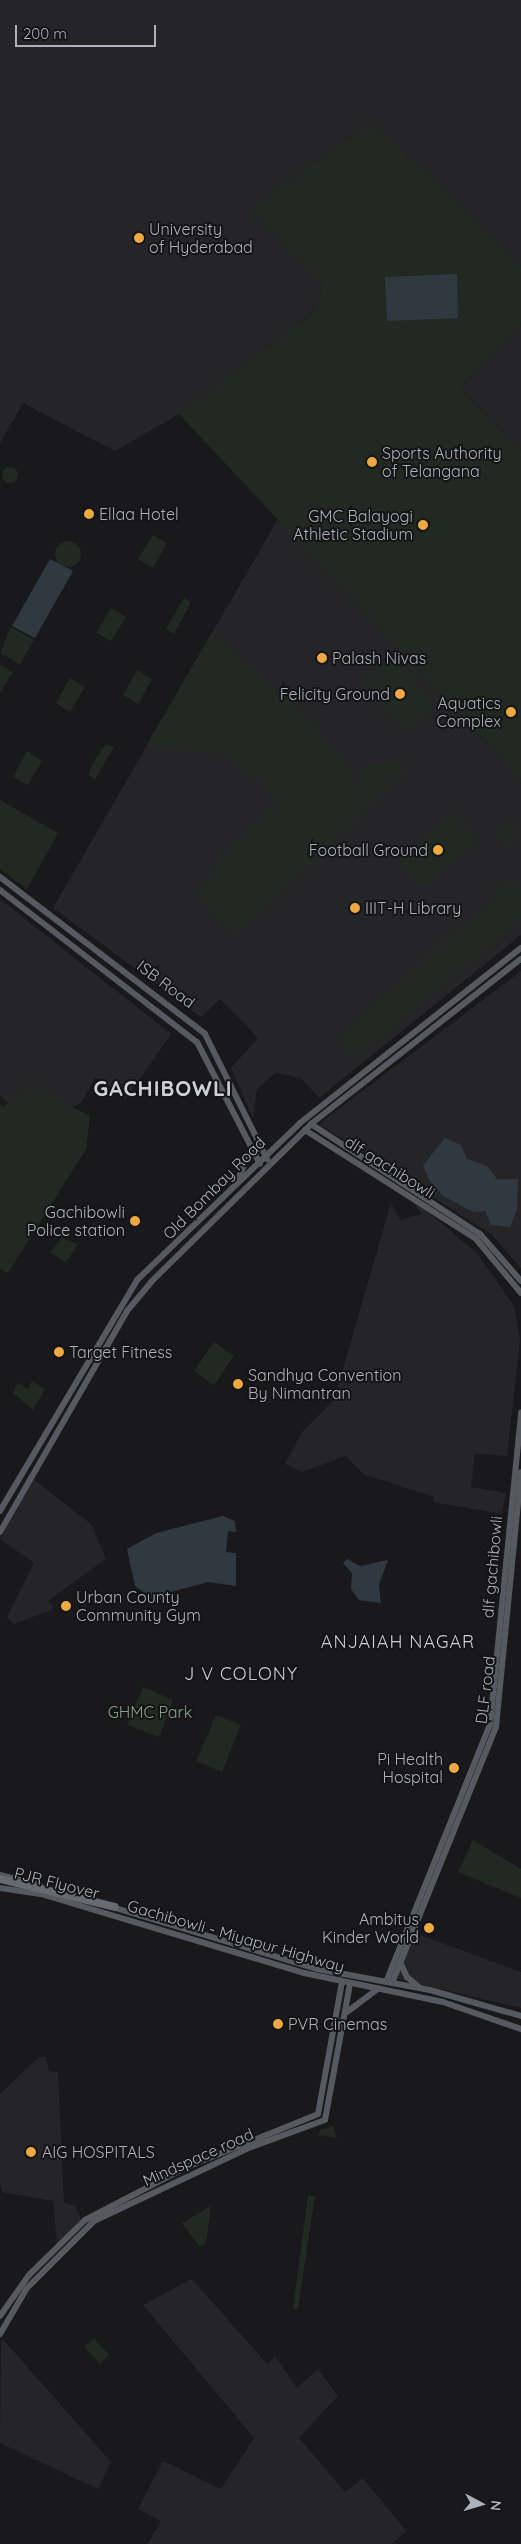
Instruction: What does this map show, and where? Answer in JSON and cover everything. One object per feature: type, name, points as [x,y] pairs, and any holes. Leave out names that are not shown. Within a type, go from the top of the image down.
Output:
[{"type":"highway","name":"PJR Flyover","points":[[0,1880],[108,1910]]},
{"type":"highway","name":"PJR Flyover","points":[[0,1884],[108,1910]]},
{"type":"main road","name":"ISB Road","points":[[0,876],[129,973],[205,1034],[270,1164]]},
{"type":"main road","name":"ISB Road","points":[[0,890],[122,982],[197,1042],[251,1149],[264,1170]]},
{"type":"main road","name":"Old Bombay Road","points":[[0,1511],[120,1303],[152,1267],[276,1146],[521,948]]},
{"type":"main road","name":"Old Bombay Road","points":[[0,1532],[127,1311],[159,1274],[311,1124],[521,959]]},
{"type":"main road","points":[[122,982],[129,973]]},
{"type":"main road","points":[[311,1124],[480,1234],[521,1281]]},
{"type":"main road","points":[[251,1126],[266,1147],[276,1146]]},
{"type":"main road","name":"dlf gachibowli","points":[[306,1130],[471,1235],[521,1293]]},
{"type":"main road","points":[[231,1189],[248,1165],[251,1149]]},
{"type":"main road","points":[[152,1267],[159,1274]]},
{"type":"main road","name":"dlf gachibowli","points":[[389,1983],[389,1974],[490,1725],[521,1413]]},
{"type":"main road","name":"DLF road","points":[[389,1983],[400,1962],[496,1727],[521,1472]]},
{"type":"main road","name":"Gachibowli - Miyapur Highway","points":[[0,1875],[342,1982],[443,2002],[518,2028]]},
{"type":"main road","name":"Gachibowli - Miyapur Highway","points":[[0,1888],[108,1910],[317,1969],[421,1988],[519,2016]]},
{"type":"main road","points":[[400,1962],[407,1977],[421,1988]]},
{"type":"main road","name":"Mindspace road","points":[[0,2316],[17,2289],[65,2239],[110,2205],[184,2168],[318,2114],[342,1982]]},
{"type":"main road","name":"Mindspace road","points":[[0,2334],[27,2288],[94,2221],[246,2149],[325,2120],[347,2012],[350,1984]]},
{"type":"main road","points":[[347,2012],[378,1989]]},
{"type":"main road","points":[[518,2028],[519,2016]]},
{"type":"shaded area","name":"University of Hyderabad","points":[[0,0],[521,0],[521,266],[371,122],[250,210],[322,284],[319,303],[308,317],[179,414],[115,451],[23,403],[0,443]]},
{"type":"shaded area","points":[[457,274],[458,318],[387,321],[385,277]]},
{"type":"shaded area","points":[[521,323],[521,450],[460,388]]},
{"type":"shaded area","points":[[278,519],[521,779],[521,935],[319,1098],[301,1078],[276,1073],[257,1089],[253,1118],[231,1068],[258,1038],[220,999],[201,1017],[53,908]]},
{"type":"shaded area","points":[[50,559],[73,571],[35,638],[12,626]]},
{"type":"shaded area","points":[[0,899],[171,1034],[126,1099],[95,1077],[82,1102],[44,1123],[15,1111],[0,1095]]},
{"type":"shaded area","points":[[521,971],[521,1268],[492,1235],[319,1124]]},
{"type":"shaded area","points":[[445,1138],[461,1145],[467,1159],[487,1166],[497,1179],[518,1179],[517,1209],[510,1227],[491,1225],[485,1211],[473,1212],[443,1196],[429,1180],[423,1165]]},
{"type":"shaded area","points":[[404,1192],[477,1253],[514,1306],[520,1341],[507,1456],[475,1454],[471,1487],[506,1493],[502,1514],[433,1502],[434,1497],[363,1474],[346,1456],[302,1472],[285,1464],[302,1432],[334,1400],[391,1203],[400,1220],[422,1214]]},
{"type":"shaded area","points":[[33,1479],[91,1524],[106,1559],[49,1600],[54,1609],[14,1624],[7,1617],[34,1563],[0,1539]]},
{"type":"shaded area","points":[[223,1516],[235,1521],[236,1532],[228,1531],[226,1552],[236,1553],[236,1586],[208,1582],[167,1593],[158,1602],[135,1586],[127,1549],[156,1533]]},
{"type":"shaded area","points":[[347,1559],[360,1566],[388,1560],[379,1585],[381,1603],[359,1600],[351,1589],[352,1573],[343,1563]]},
{"type":"shaded area","points":[[415,1933],[521,1972],[521,2008],[399,1979],[397,1974]]},
{"type":"shaded area","name":"AIG HOSPITALS","points":[[39,2057],[46,2057],[49,2071],[58,2072],[64,2203],[75,2205],[81,2219],[57,2243],[53,2201],[2,2192],[0,2184],[0,2094]]},
{"type":"shaded area","points":[[192,2279],[267,2364],[275,2356],[297,2388],[318,2369],[338,2396],[299,2438],[345,2492],[363,2478],[406,2531],[392,2544],[148,2544],[161,2521],[138,2509],[163,2461],[221,2489],[254,2438],[143,2305]]},
{"type":"shaded area","points":[[1,2337],[111,2462],[98,2489],[0,2443]]},
{"type":"green space","name":"Sports Authority of Telangana","points":[[371,122],[521,266],[521,323],[460,388],[521,450],[521,779],[179,414],[308,317],[319,303],[322,284],[250,210]]},
{"type":"green space","points":[[10,467],[18,475],[10,483],[2,475]]},
{"type":"green space","points":[[153,535],[167,543],[153,568],[138,559]]},
{"type":"green space","points":[[68,541],[77,545],[81,554],[77,563],[68,567],[59,563],[55,554],[59,545]]},
{"type":"green space","points":[[184,598],[191,602],[174,634],[166,629]]},
{"type":"green space","points":[[111,608],[126,617],[111,641],[96,633]]},
{"type":"green space","points":[[11,627],[34,640],[20,664],[0,653]]},
{"type":"green space","points":[[211,634],[301,711],[346,765],[362,804],[360,779],[368,766],[392,760],[407,769],[234,936],[199,896],[223,858],[279,802],[258,778],[247,776],[230,755],[146,746]]},
{"type":"green space","name":"Felicity Ground","points":[[393,657],[436,704],[406,732],[363,685]]},
{"type":"green space","points":[[0,665],[13,672],[0,693]]},
{"type":"green space","points":[[137,670],[152,679],[138,704],[123,695]]},
{"type":"green space","points":[[70,678],[85,687],[70,712],[56,703]]},
{"type":"green space","points":[[106,744],[114,747],[95,779],[89,775],[92,764]]},
{"type":"green space","points":[[27,751],[42,761],[28,785],[13,777]]},
{"type":"green space","points":[[0,800],[58,833],[27,889],[0,869]]},
{"type":"green space","name":"Football Ground","points":[[453,812],[477,839],[423,888],[399,861]]},
{"type":"green space","points":[[508,824],[515,827],[518,834],[515,841],[508,844],[501,841],[498,834],[501,827]]},
{"type":"green space","points":[[511,879],[521,889],[521,919],[354,1060],[341,1043],[342,1036],[460,926],[464,928],[496,901],[492,895]]},
{"type":"green space","points":[[32,1085],[90,1116],[86,1149],[8,1273],[0,1269],[0,1104],[3,1107]]},
{"type":"green space","points":[[62,1238],[78,1244],[66,1263],[50,1252]]},
{"type":"green space","points":[[214,1342],[234,1356],[214,1385],[194,1371]]},
{"type":"green space","points":[[32,1381],[45,1389],[33,1410],[13,1393],[18,1383],[28,1389]]},
{"type":"green space","name":"GHMC Park","points":[[143,1687],[173,1700],[159,1737],[127,1725]]},
{"type":"green space","points":[[216,1715],[241,1725],[222,1772],[196,1761]]},
{"type":"green space","points":[[473,1840],[521,1869],[521,1898],[458,1872]]},
{"type":"green space","points":[[333,2126],[337,2138],[318,2135],[320,2130]]},
{"type":"green space","points":[[308,2196],[315,2196],[298,2309],[293,2309]]},
{"type":"green space","points":[[211,2206],[206,2243],[200,2247],[182,2223]]},
{"type":"green space","points":[[94,2338],[109,2355],[100,2364],[84,2347]]},
{"type":"place","name":"University of Hyderabad","points":[[139,238]]},
{"type":"place","name":"Sports Authority of Telangana","points":[[372,462]]},
{"type":"place","name":"Ellaa Hotel","points":[[89,514]]},
{"type":"place","name":"GMC Balayogi Athletic Stadium","points":[[423,525]]},
{"type":"place","name":"Palash Nivas","points":[[322,658]]},
{"type":"place","name":"Felicity Ground","points":[[400,694]]},
{"type":"place","name":"Aquatics Complex","points":[[511,712]]},
{"type":"place","name":"Football Ground","points":[[438,850]]},
{"type":"place","name":"IIIT-H Library","points":[[355,908]]},
{"type":"place","name":"Gachibowli Police station","points":[[135,1221]]},
{"type":"place","name":"Target Fitness","points":[[59,1352]]},
{"type":"place","name":"Sandhya Convention By Nimantran","points":[[238,1384]]},
{"type":"place","name":"Urban County Community Gym","points":[[66,1606]]},
{"type":"place","name":"Pi Health Hospital","points":[[454,1768]]},
{"type":"place","name":"Ambitus Kinder World","points":[[429,1928]]},
{"type":"place","name":"PVR Cinemas","points":[[278,2024]]},
{"type":"place","name":"AIG HOSPITALS","points":[[31,2152]]},
{"type":"district","name":"GACHIBOWLI","points":[[163,1088]]},
{"type":"district","name":"ANJAIAH NAGAR","points":[[398,1642]]},
{"type":"district","name":"J V COLONY","points":[[241,1674]]}]
